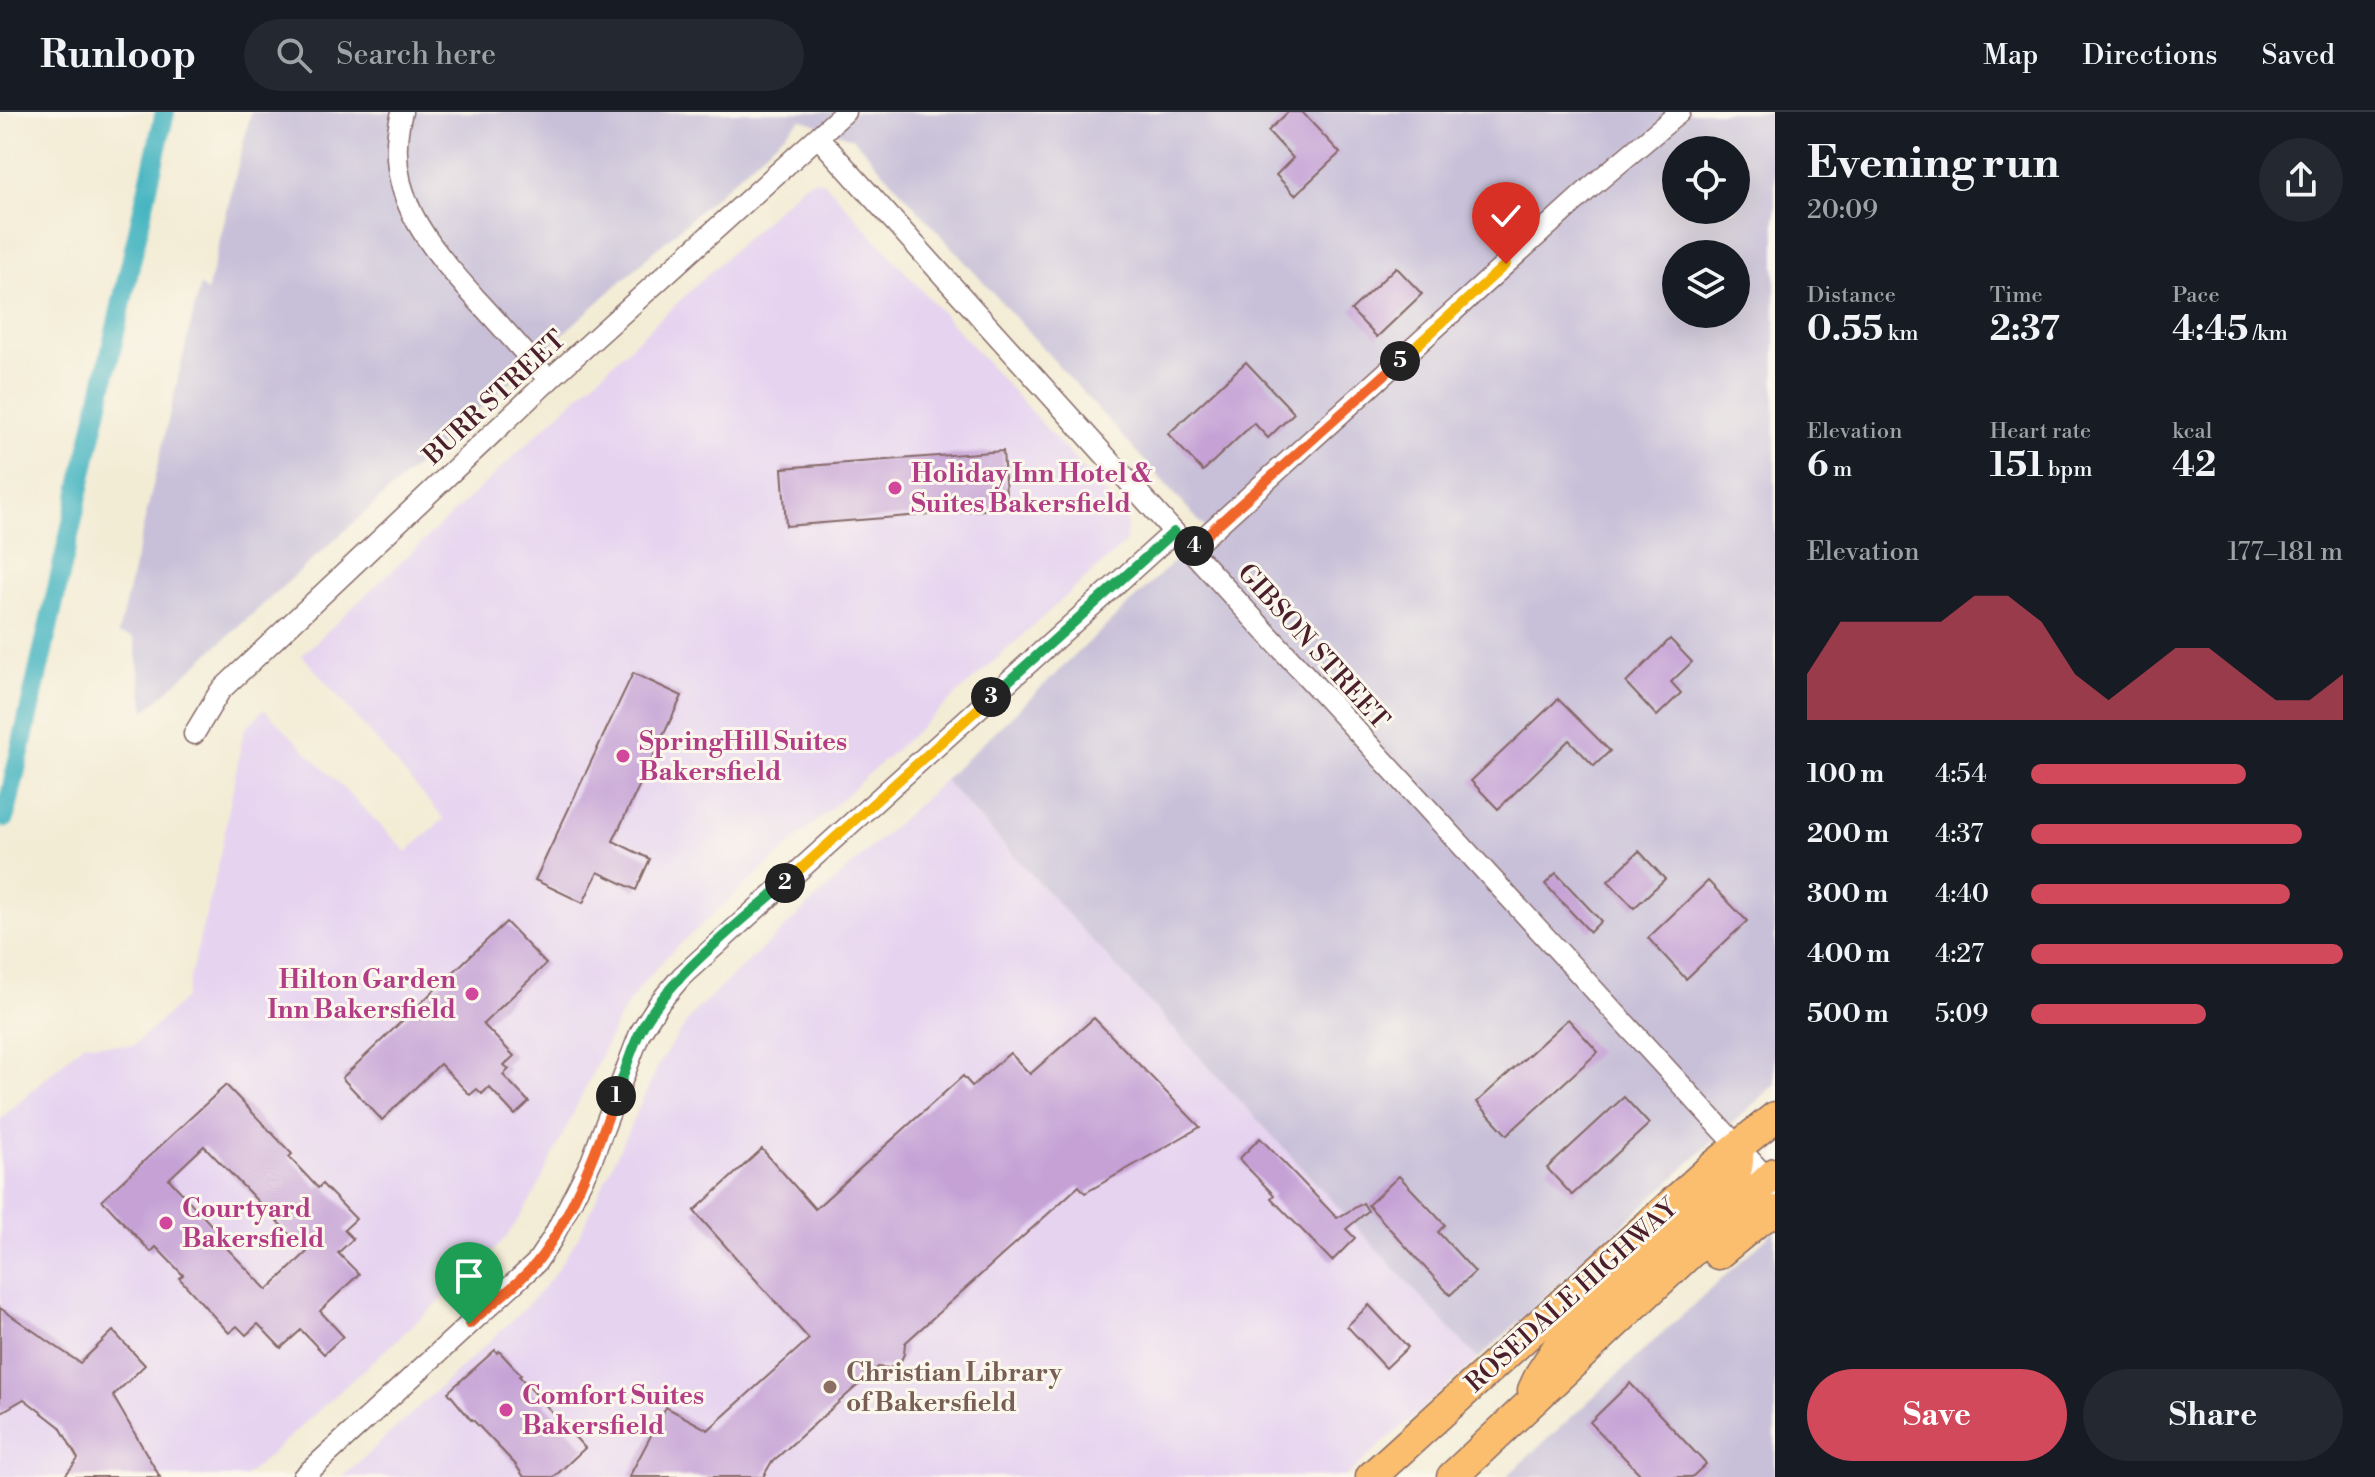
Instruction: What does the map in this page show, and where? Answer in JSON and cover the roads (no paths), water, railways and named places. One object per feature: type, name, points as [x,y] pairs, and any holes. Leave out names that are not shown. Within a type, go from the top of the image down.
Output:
[{"type":"main road","name":"ROSEDALE HIGHWAY","points":[[1371,1477],[1710,1169],[1775,1117]]},
{"type":"main road","points":[[1527,1407],[1541,1373],[1565,1336],[1734,1178],[1739,1163],[1738,1147]]},
{"type":"main road","name":"ROSEDALE HIGHWAY","points":[[1452,1477],[1773,1180]]},
{"type":"main road","points":[[1527,1407],[1582,1376],[1728,1244],[1775,1211]]},
{"type":"street","points":[[402,112],[398,149],[401,176],[418,227],[434,252],[549,380]]},
{"type":"street","name":"BURR STREET","points":[[194,734],[220,691],[549,380],[845,112]]},
{"type":"street","points":[[1190,550],[1581,196],[1680,112]]},
{"type":"street","name":"GIBSON STREET","points":[[818,137],[1190,550],[1738,1147],[1773,1180]]},
{"type":"street","points":[[303,1477],[536,1263],[552,1239],[591,1162],[641,1031],[682,976],[1174,532]]},
{"type":"waterway","points":[[5,818],[165,112]]},
{"type":"place","name":"Holiday Inn Hotel & Suites Bakersfield","points":[[895,488]]},
{"type":"place","name":"SpringHill Suites Bakersfield","points":[[623,756]]},
{"type":"place","name":"Hilton Garden Inn Bakersfield","points":[[472,994]]},
{"type":"place","name":"Courtyard Bakersfield","points":[[166,1223]]},
{"type":"place","name":"Christian Library of Bakersfield","points":[[830,1387]]},
{"type":"place","name":"Comfort Suites Bakersfield","points":[[506,1410]]}]
